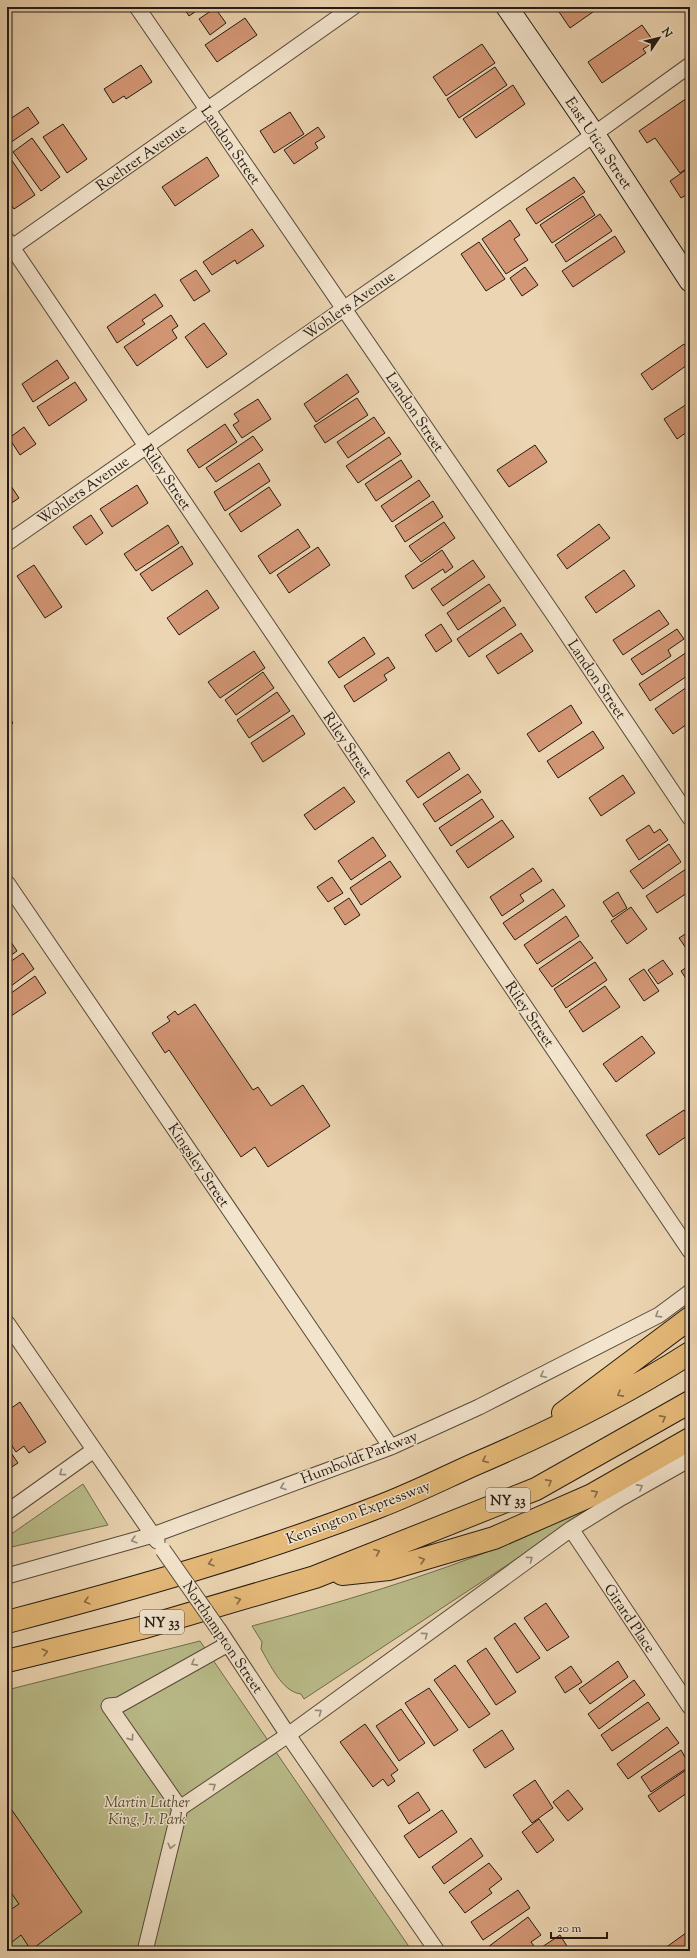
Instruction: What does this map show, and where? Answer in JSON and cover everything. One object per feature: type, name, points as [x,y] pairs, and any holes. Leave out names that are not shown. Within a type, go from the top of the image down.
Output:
[{"type":"highway","points":[[521,1445],[690,1318]]},
{"type":"highway","name":"Kensington Expressway","points":[[7,1622],[106,1596],[275,1543],[379,1507],[521,1445],[604,1403],[690,1353]]},
{"type":"highway","name":"NY 33","points":[[7,1661],[145,1627],[315,1577],[536,1489],[690,1402]]},
{"type":"highway","points":[[315,1577],[389,1569],[494,1538],[592,1495],[690,1439]]},
{"type":"street","name":"Landon Street","points":[[137,7],[554,614],[690,818]]},
{"type":"street","name":"Roehrer Avenue","points":[[9,246],[207,110],[353,7]]},
{"type":"street","name":"East Utica Street","points":[[507,7],[594,134],[690,281]]},
{"type":"street","name":"Wohlers Avenue","points":[[7,543],[594,134],[690,65]]},
{"type":"street","name":"Riley Street","points":[[9,246],[146,446],[690,1251]]},
{"type":"street","name":"Kingsley Street","points":[[7,883],[391,1447]]},
{"type":"street","name":"Humboldt Parkway","points":[[7,1576],[153,1535],[391,1447],[479,1407],[659,1315],[690,1292]]},
{"type":"street","name":"Northampton Street","points":[[7,1323],[219,1630],[288,1735],[437,1951]]},
{"type":"street","points":[[7,1512],[94,1450]]},
{"type":"street","points":[[145,1951],[180,1808],[288,1735],[571,1529],[690,1458]]},
{"type":"street","name":"Girard Place","points":[[571,1529],[690,1707]]},
{"type":"street","points":[[180,1808],[108,1706],[119,1705],[228,1644]]},
{"type":"green space","points":[[83,1484],[108,1525],[7,1548],[7,1537]]},
{"type":"green space","points":[[582,1510],[583,1515],[304,1699],[301,1694],[294,1692],[282,1683],[261,1649],[262,1642],[252,1626],[350,1599],[446,1567],[510,1543]]},
{"type":"green space","name":"Martin Luther King, Jr. Park","points":[[200,1641],[412,1951],[7,1951],[7,1690]]},
{"type":"building","points":[[183,7],[202,7],[189,16]]},
{"type":"building","points":[[560,7],[600,7],[570,28],[557,9]]},
{"type":"building","points":[[215,8],[226,23],[210,35],[199,19]]},
{"type":"building","points":[[245,18],[257,35],[217,62],[205,45]]},
{"type":"building","points":[[642,25],[654,42],[643,49],[646,53],[602,83],[588,62]]},
{"type":"building","points":[[482,44],[495,63],[446,96],[433,77]]},
{"type":"building","points":[[141,65],[152,82],[126,99],[124,96],[113,103],[104,89]]},
{"type":"building","points":[[495,67],[507,85],[459,118],[447,99]]},
{"type":"building","points":[[513,85],[525,104],[476,138],[463,119]]},
{"type":"building","points":[[690,96],[690,166],[680,173],[655,138],[647,143],[639,131]]},
{"type":"building","points":[[28,107],[39,123],[7,145],[7,121]]},
{"type":"building","points":[[290,112],[304,134],[274,153],[260,131]]},
{"type":"building","points":[[63,124],[87,159],[67,173],[43,137]]},
{"type":"building","points":[[318,127],[325,137],[315,143],[318,148],[294,164],[284,150]]},
{"type":"building","points":[[32,138],[60,177],[41,191],[13,152]]},
{"type":"building","points":[[207,157],[219,176],[175,206],[162,187]]},
{"type":"building","points":[[11,159],[35,195],[14,209],[7,199],[7,162]]},
{"type":"building","points":[[690,167],[690,193],[681,198],[670,181]]},
{"type":"building","points":[[574,177],[585,192],[536,224],[526,209]]},
{"type":"building","points":[[583,196],[595,215],[552,243],[540,225]]},
{"type":"building","points":[[690,199],[690,211],[685,203]]},
{"type":"building","points":[[600,214],[612,231],[566,262],[555,245]]},
{"type":"building","points":[[510,220],[520,235],[514,239],[528,260],[506,274],[482,239]]},
{"type":"building","points":[[252,229],[264,246],[237,264],[235,260],[212,275],[203,262]]},
{"type":"building","points":[[615,236],[625,252],[573,287],[562,271]]},
{"type":"building","points":[[479,242],[505,279],[486,291],[461,254]]},
{"type":"building","points":[[525,267],[538,285],[522,296],[510,278]]},
{"type":"building","points":[[196,270],[210,291],[194,301],[180,280]]},
{"type":"building","points":[[155,294],[163,306],[142,320],[145,324],[117,343],[107,327]]},
{"type":"building","points":[[171,315],[178,326],[172,330],[177,338],[137,366],[124,347]]},
{"type":"building","points":[[204,323],[227,354],[207,368],[185,337]]},
{"type":"building","points":[[684,344],[690,352],[690,363],[652,390],[641,374]]},
{"type":"building","points":[[57,360],[69,378],[33,402],[22,384]]},
{"type":"building","points":[[347,374],[359,392],[316,422],[304,404]]},
{"type":"building","points":[[75,382],[87,400],[49,426],[37,407]]},
{"type":"building","points":[[357,398],[368,415],[325,443],[314,426]]},
{"type":"building","points":[[258,399],[271,419],[242,438],[233,425],[239,421],[234,414]]},
{"type":"building","points":[[690,402],[690,430],[677,439],[664,419]]},
{"type":"building","points":[[374,417],[385,433],[348,458],[337,442]]},
{"type":"building","points":[[225,424],[237,442],[199,468],[187,450]]},
{"type":"building","points":[[24,427],[36,444],[20,455],[9,438]]},
{"type":"building","points":[[253,436],[263,450],[216,482],[206,468]]},
{"type":"building","points":[[389,437],[401,454],[358,483],[346,466]]},
{"type":"building","points":[[535,445],[547,462],[509,487],[497,470]]},
{"type":"building","points":[[401,460],[412,477],[376,501],[365,484]]},
{"type":"building","points":[[259,463],[270,481],[225,511],[214,492]]},
{"type":"building","points":[[7,480],[19,498],[7,506]]},
{"type":"building","points":[[419,480],[430,496],[392,522],[381,506]]},
{"type":"building","points":[[137,485],[148,503],[112,527],[100,509]]},
{"type":"building","points":[[269,487],[281,505],[241,532],[229,514]]},
{"type":"building","points":[[433,501],[443,517],[405,542],[395,526]]},
{"type":"building","points":[[91,515],[103,533],[86,545],[73,527]]},
{"type":"building","points":[[444,522],[455,538],[421,562],[409,546]]},
{"type":"building","points":[[599,524],[610,538],[567,569],[557,555]]},
{"type":"building","points":[[168,525],[179,543],[136,571],[124,554]]},
{"type":"building","points":[[298,529],[310,547],[270,574],[258,556]]},
{"type":"building","points":[[182,546],[193,564],[152,591],[140,574]]},
{"type":"building","points":[[318,547],[330,565],[289,593],[277,575]]},
{"type":"building","points":[[442,550],[453,567],[445,573],[443,569],[413,589],[405,576]]},
{"type":"building","points":[[473,560],[485,577],[443,606],[431,589]]},
{"type":"building","points":[[34,565],[62,607],[45,618],[17,576]]},
{"type":"building","points":[[624,570],[635,586],[596,613],[585,597]]},
{"type":"building","points":[[489,584],[501,601],[458,630],[447,613]]},
{"type":"building","points":[[207,590],[219,608],[179,635],[167,618]]},
{"type":"building","points":[[504,607],[516,625],[469,657],[457,639]]},
{"type":"building","points":[[659,610],[669,624],[623,655],[613,640]]},
{"type":"building","points":[[441,624],[452,641],[436,652],[425,635]]},
{"type":"building","points":[[677,629],[684,639],[668,650],[671,656],[642,675],[631,659]]},
{"type":"building","points":[[521,633],[533,651],[498,674],[486,656]]},
{"type":"building","points":[[364,637],[375,654],[339,678],[328,662]]},
{"type":"building","points":[[690,650],[690,669],[688,670],[690,674],[650,701],[639,684]]},
{"type":"building","points":[[254,651],[265,668],[220,698],[208,682]]},
{"type":"building","points":[[388,657],[395,668],[384,675],[387,680],[354,702],[344,686]]},
{"type":"building","points":[[263,672],[274,688],[236,715],[225,700]]},
{"type":"building","points":[[690,685],[690,722],[673,734],[655,709]]},
{"type":"building","points":[[277,692],[290,711],[249,738],[237,720]]},
{"type":"building","points":[[571,705],[582,723],[539,752],[527,734]]},
{"type":"building","points":[[7,715],[13,723],[7,727]]},
{"type":"building","points":[[293,715],[305,734],[263,762],[251,743]]},
{"type":"building","points":[[593,731],[604,748],[558,778],[547,761]]},
{"type":"building","points":[[449,752],[460,769],[418,798],[406,781]]},
{"type":"building","points":[[468,774],[481,792],[435,822],[423,804]]},
{"type":"building","points":[[623,775],[635,793],[601,816],[589,798]]},
{"type":"building","points":[[344,787],[355,802],[315,830],[304,815]]},
{"type":"building","points":[[482,799],[494,817],[451,846],[439,828]]},
{"type":"building","points":[[502,820],[514,837],[468,868],[456,851]]},
{"type":"building","points":[[649,825],[654,833],[660,829],[668,840],[639,860],[626,840]]},
{"type":"building","points":[[373,837],[386,856],[351,880],[338,861]]},
{"type":"building","points":[[669,844],[681,862],[643,889],[630,871]]},
{"type":"building","points":[[390,861],[401,877],[361,905],[350,888]]},
{"type":"building","points":[[533,868],[542,881],[520,895],[524,901],[502,916],[490,897]]},
{"type":"building","points":[[686,869],[690,875],[690,891],[657,913],[646,896]]},
{"type":"building","points":[[332,877],[343,893],[328,902],[317,887]]},
{"type":"building","points":[[553,889],[565,906],[515,940],[503,923]]},
{"type":"building","points":[[618,892],[627,908],[613,917],[603,902]]},
{"type":"building","points":[[349,898],[360,915],[345,925],[334,908]]},
{"type":"building","points":[[631,907],[647,929],[627,944],[611,921]]},
{"type":"building","points":[[566,916],[579,936],[537,964],[524,945]]},
{"type":"building","points":[[690,931],[690,954],[679,938]]},
{"type":"building","points":[[7,936],[17,951],[7,958]]},
{"type":"building","points":[[580,941],[593,958],[552,987],[539,969]]},
{"type":"building","points":[[23,953],[34,969],[7,989],[7,964]]},
{"type":"building","points":[[663,960],[673,974],[658,984],[648,970]]},
{"type":"building","points":[[595,962],[607,980],[566,1008],[554,989]]},
{"type":"building","points":[[690,965],[690,985],[681,971]]},
{"type":"building","points":[[644,969],[659,991],[644,1001],[629,979]]},
{"type":"building","points":[[35,976],[46,993],[8,1018],[7,996]]},
{"type":"building","points":[[605,986],[620,1007],[583,1032],[569,1011]]},
{"type":"building","points":[[195,1004],[253,1090],[258,1087],[271,1106],[303,1085],[330,1126],[268,1167],[255,1147],[241,1157],[169,1050],[165,1053],[152,1033],[170,1021],[167,1017],[175,1011],[178,1015]]},
{"type":"building","points":[[642,1036],[655,1053],[616,1082],[603,1064]]},
{"type":"building","points":[[684,1110],[690,1119],[690,1134],[659,1155],[646,1135]]},
{"type":"building","points":[[20,1402],[46,1442],[29,1453],[24,1446],[16,1452],[7,1438],[7,1411]]},
{"type":"building","points":[[7,1447],[18,1463],[7,1470]]},
{"type":"building","points":[[546,1603],[569,1637],[547,1651],[524,1618]]},
{"type":"building","points":[[515,1623],[540,1658],[517,1673],[494,1638]]},
{"type":"building","points":[[486,1648],[516,1692],[496,1705],[467,1661]]},
{"type":"building","points":[[618,1661],[628,1677],[590,1704],[579,1689]]},
{"type":"building","points":[[455,1665],[490,1714],[469,1728],[434,1680]]},
{"type":"building","points":[[571,1666],[582,1682],[565,1693],[555,1677]]},
{"type":"building","points":[[634,1680],[645,1695],[599,1729],[588,1714]]},
{"type":"building","points":[[429,1688],[458,1730],[434,1746],[405,1703]]},
{"type":"building","points":[[648,1702],[660,1719],[612,1751],[601,1735]]},
{"type":"building","points":[[401,1709],[425,1743],[399,1761],[376,1726]]},
{"type":"building","points":[[365,1724],[398,1770],[391,1775],[395,1781],[388,1786],[383,1779],[373,1787],[340,1742]]},
{"type":"building","points":[[667,1727],[679,1743],[628,1779],[617,1764]]},
{"type":"building","points":[[502,1730],[514,1749],[485,1768],[473,1750]]},
{"type":"building","points":[[681,1750],[690,1766],[651,1792],[641,1777]]},
{"type":"building","points":[[689,1768],[690,1791],[659,1812],[648,1796]]},
{"type":"building","points":[[535,1780],[553,1808],[532,1823],[513,1795]]},
{"type":"building","points":[[568,1790],[583,1809],[568,1821],[553,1802]]},
{"type":"building","points":[[418,1792],[430,1810],[409,1824],[398,1806]]},
{"type":"building","points":[[7,1803],[82,1912],[31,1950],[21,1935],[7,1946],[7,1912],[19,1904],[7,1887]]},
{"type":"building","points":[[442,1810],[457,1832],[419,1858],[404,1836]]},
{"type":"building","points":[[539,1819],[554,1840],[537,1853],[522,1832]]},
{"type":"building","points":[[471,1838],[483,1856],[444,1884],[432,1867]]},
{"type":"building","points":[[489,1863],[502,1879],[489,1889],[492,1893],[465,1913],[449,1892]]},
{"type":"building","points":[[518,1890],[530,1908],[483,1940],[471,1922]]},
{"type":"building","points":[[528,1917],[541,1935],[531,1942],[534,1946],[527,1951],[491,1951],[488,1947]]},
{"type":"building","points":[[690,1930],[690,1951],[661,1951]]},
{"type":"building","points":[[560,1935],[570,1951],[536,1951]]}]
